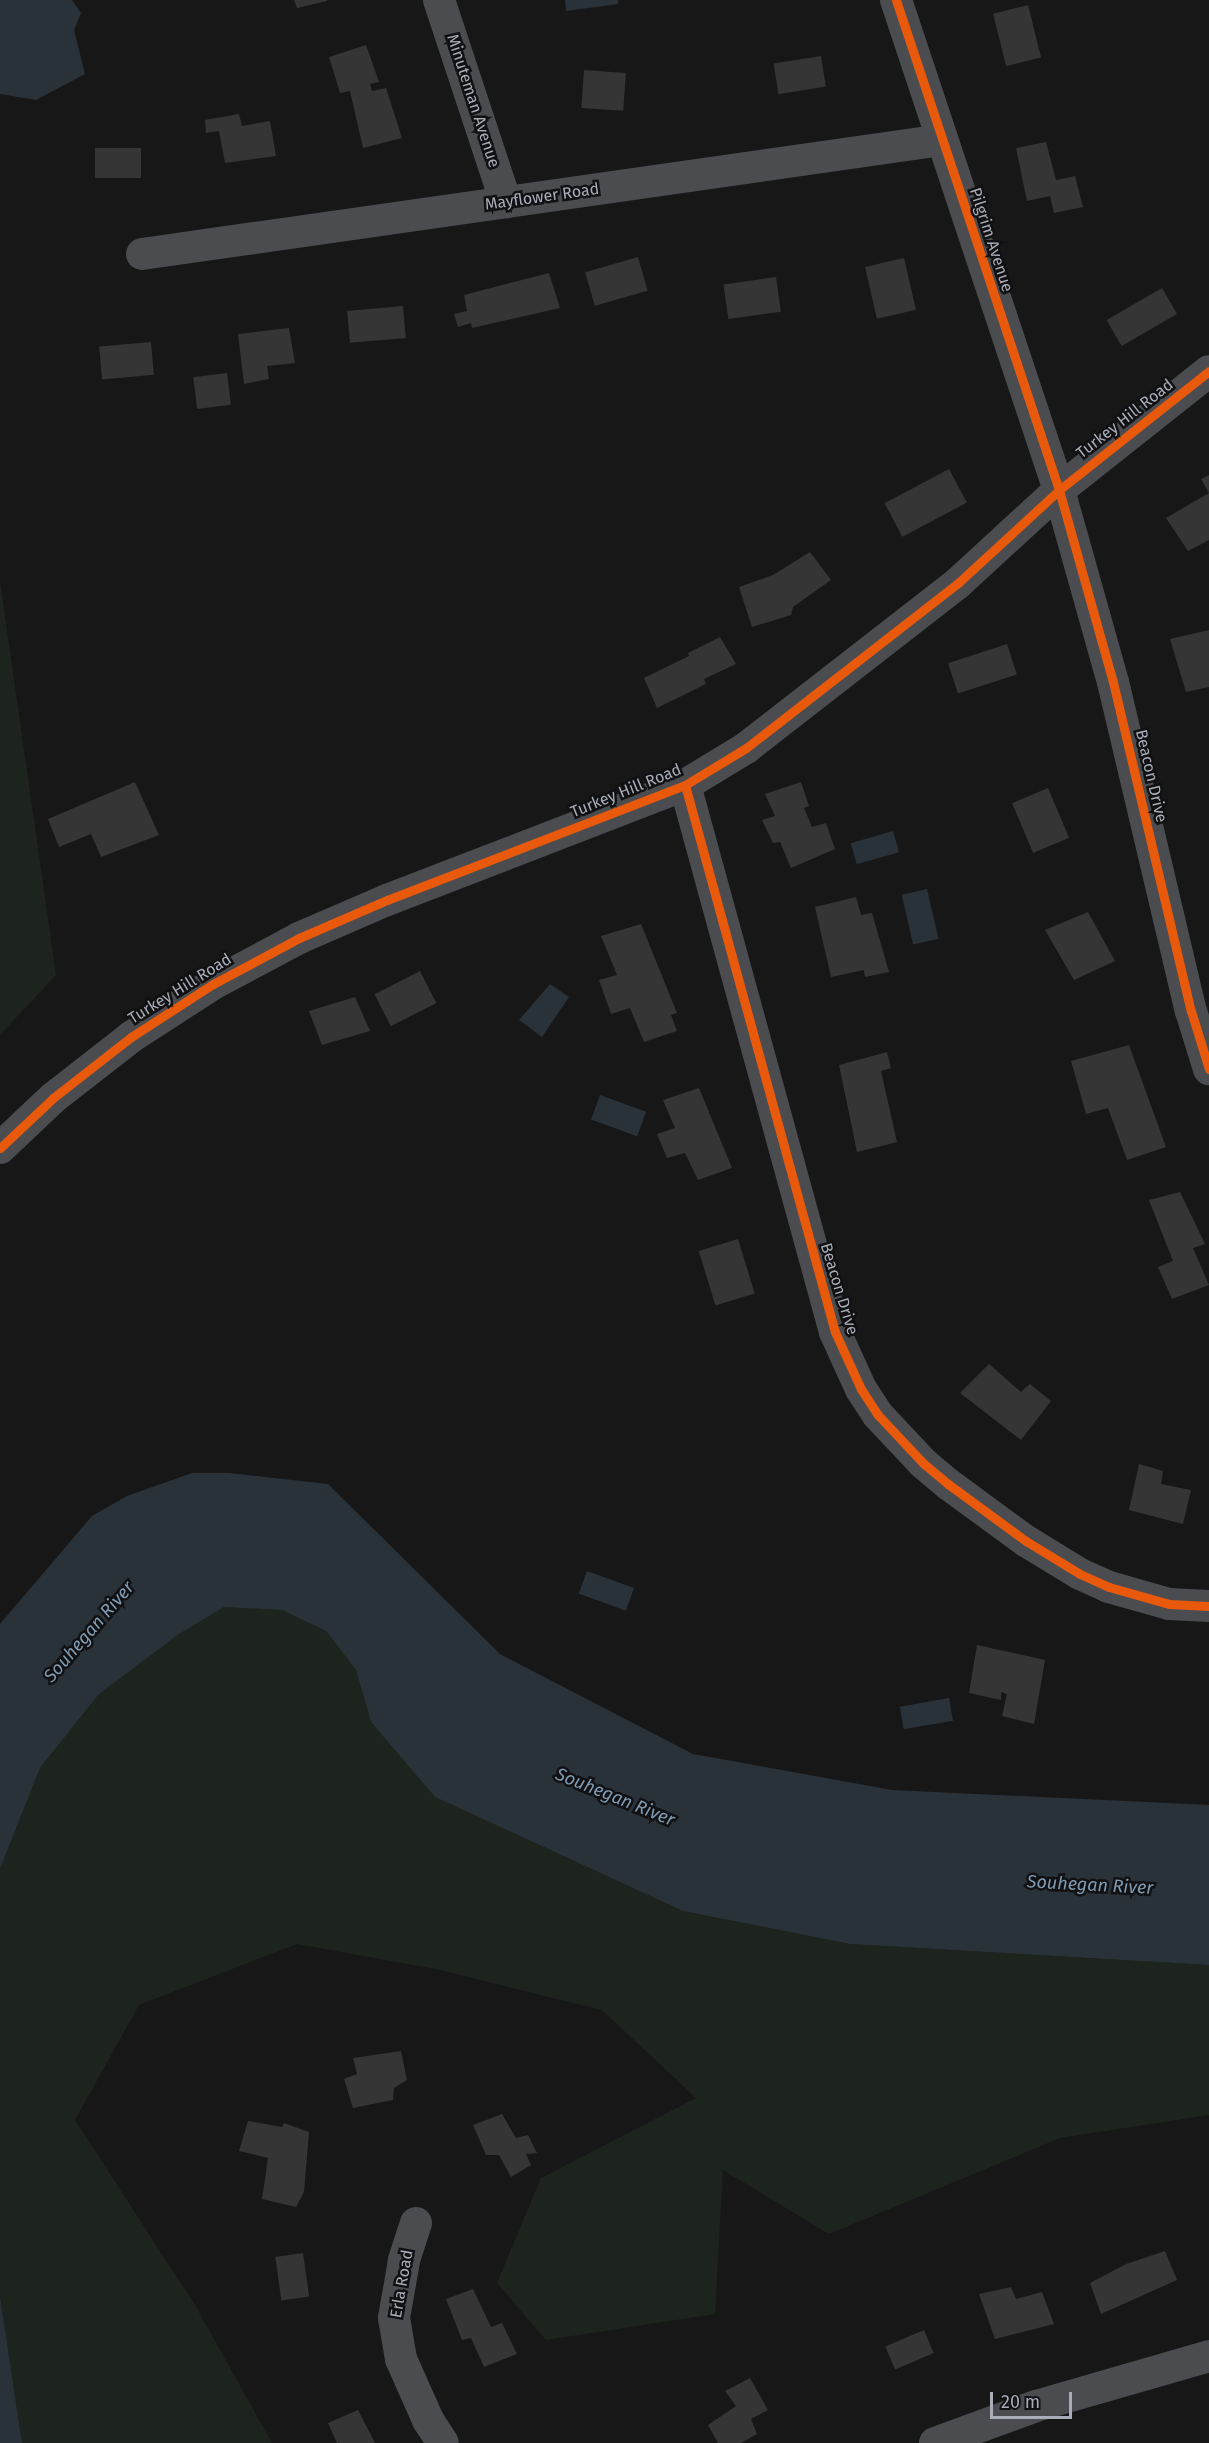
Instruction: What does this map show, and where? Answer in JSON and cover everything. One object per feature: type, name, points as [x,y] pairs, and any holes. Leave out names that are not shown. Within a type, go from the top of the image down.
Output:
[{"type":"street","name":"Minuteman Avenue","points":[[440,0],[506,202]]},
{"type":"street","name":"Pilgrim Avenue","points":[[896,0],[1059,490]]},
{"type":"street","name":"Mayflower Road","points":[[142,254],[942,140]]},
{"type":"street","name":"Turkey Hill Road","points":[[0,1148],[53,1098],[131,1037],[213,984],[299,938],[387,900],[685,785],[746,748],[958,583],[1059,490],[1209,372]]},
{"type":"street","name":"Beacon Drive","points":[[1059,490],[1113,682],[1191,1011],[1209,1069]]},
{"type":"street","name":"Beacon Drive","points":[[685,785],[835,1332],[861,1389],[878,1415],[923,1463],[948,1485],[1026,1541],[1080,1574],[1109,1587],[1169,1604],[1209,1606]]},
{"type":"street","name":"Erla Road","points":[[416,2223],[404,2261],[394,2318],[401,2359],[428,2420],[443,2443]]},
{"type":"street","points":[[935,2443],[1036,2406],[1209,2356]]},
{"type":"shaded area","points":[[0,581],[56,975],[0,1035]]},
{"type":"shaded area","points":[[224,1607],[282,1610],[326,1631],[356,1670],[371,1722],[435,1797],[683,1911],[850,1944],[1209,1965],[1209,2115],[1060,2138],[829,2234],[723,2170],[715,2314],[546,2340],[497,2283],[541,2178],[696,2098],[602,2010],[441,1970],[297,1944],[139,2005],[75,2120],[195,2305],[272,2443],[22,2443],[0,2296],[0,1869],[40,1768],[99,1694],[179,1634]]},
{"type":"water","points":[[0,0],[72,0],[81,13],[74,30],[85,74],[36,100],[0,94]]},
{"type":"water","points":[[565,0],[618,0],[618,4],[566,11]]},
{"type":"water","points":[[893,831],[899,852],[857,864],[851,843]]},
{"type":"water","points":[[927,889],[938,939],[913,945],[902,895]]},
{"type":"water","points":[[550,984],[569,997],[542,1037],[519,1020]]},
{"type":"water","points":[[600,1095],[646,1112],[637,1136],[591,1119]]},
{"type":"water","name":"Souhegan River","points":[[192,1473],[229,1473],[328,1484],[500,1654],[693,1754],[892,1790],[1209,1805],[1209,1965],[850,1944],[683,1911],[435,1797],[371,1722],[356,1670],[326,1631],[282,1610],[224,1607],[179,1634],[99,1694],[40,1768],[0,1869],[0,1624],[92,1516],[127,1496]]},
{"type":"water","points":[[587,1571],[634,1588],[626,1611],[579,1594]]},
{"type":"water","points":[[949,1698],[953,1721],[904,1729],[900,1707]]},
{"type":"water","points":[[0,2296],[22,2443],[0,2443]]},
{"type":"building","points":[[294,0],[327,0],[327,1],[297,8]]},
{"type":"building","points":[[1028,5],[1041,57],[1006,66],[993,14]]},
{"type":"building","points":[[366,45],[379,82],[370,84],[372,91],[386,88],[402,138],[363,148],[350,91],[340,93],[329,57]]},
{"type":"building","points":[[821,56],[826,87],[778,94],[774,64]]},
{"type":"building","points":[[584,70],[626,73],[623,111],[581,108]]},
{"type":"building","points":[[239,114],[242,126],[270,121],[276,156],[225,163],[219,131],[206,133],[205,120]]},
{"type":"building","points":[[1046,142],[1056,180],[1075,176],[1083,207],[1054,213],[1050,196],[1027,201],[1016,148]]},
{"type":"building","points":[[95,148],[141,148],[141,178],[95,178]]},
{"type":"building","points":[[638,257],[648,291],[595,306],[585,272]]},
{"type":"building","points":[[904,258],[916,310],[877,319],[865,267]]},
{"type":"building","points":[[549,273],[560,308],[472,328],[471,323],[458,327],[454,314],[467,311],[464,295]]},
{"type":"building","points":[[776,277],[781,312],[728,319],[724,284]]},
{"type":"building","points":[[1162,288],[1177,314],[1122,346],[1107,320]]},
{"type":"building","points":[[403,306],[406,338],[350,343],[347,311]]},
{"type":"building","points":[[289,328],[295,363],[267,366],[269,379],[244,384],[238,334]]},
{"type":"building","points":[[151,342],[154,375],[102,379],[99,347]]},
{"type":"building","points":[[227,373],[231,405],[197,409],[193,377]]},
{"type":"building","points":[[949,469],[967,503],[902,537],[885,503]]},
{"type":"building","points":[[1209,475],[1209,493],[1201,479]]},
{"type":"building","points":[[1209,493],[1209,540],[1188,551],[1166,518]]},
{"type":"building","points":[[810,552],[831,580],[793,607],[791,615],[752,627],[739,587],[773,575]]},
{"type":"building","points":[[1209,630],[1209,687],[1186,692],[1170,639]]},
{"type":"building","points":[[720,637],[736,664],[704,679],[706,684],[657,708],[644,678],[689,656],[688,653]]},
{"type":"building","points":[[1007,644],[1017,674],[958,694],[948,663]]},
{"type":"building","points":[[135,782],[159,835],[101,857],[91,834],[59,847],[48,819]]},
{"type":"building","points":[[801,782],[809,806],[804,808],[812,827],[826,823],[835,849],[791,868],[780,842],[773,843],[762,820],[775,816],[765,794]]},
{"type":"building","points":[[1048,788],[1069,838],[1033,853],[1012,803]]},
{"type":"building","points":[[856,897],[861,915],[872,913],[889,972],[865,977],[864,970],[831,977],[815,907]]},
{"type":"building","points":[[1088,912],[1115,961],[1074,980],[1045,930]]},
{"type":"building","points":[[641,924],[677,1013],[671,1015],[677,1031],[644,1042],[630,1008],[611,1014],[599,980],[617,975],[601,936]]},
{"type":"building","points":[[420,971],[436,1003],[391,1026],[375,994]]},
{"type":"building","points":[[355,997],[370,1031],[322,1045],[309,1011]]},
{"type":"building","points":[[1129,1045],[1166,1147],[1127,1160],[1108,1108],[1086,1114],[1071,1061]]},
{"type":"building","points":[[887,1052],[891,1068],[881,1071],[897,1142],[857,1152],[839,1065]]},
{"type":"building","points":[[699,1088],[732,1168],[698,1180],[685,1153],[667,1158],[657,1134],[675,1128],[663,1100]]},
{"type":"building","points":[[1180,1192],[1205,1244],[1193,1248],[1209,1285],[1172,1299],[1158,1267],[1173,1261],[1149,1200]]},
{"type":"building","points":[[738,1239],[755,1294],[715,1305],[699,1251]]},
{"type":"building","points":[[989,1364],[1021,1392],[1030,1384],[1051,1401],[1021,1440],[960,1393]]},
{"type":"building","points":[[1139,1464],[1163,1471],[1161,1484],[1191,1490],[1183,1524],[1129,1510]]},
{"type":"building","points":[[977,1645],[1045,1660],[1034,1724],[1002,1716],[1007,1694],[1001,1692],[1001,1700],[969,1693]]},
{"type":"building","points":[[401,2051],[407,2080],[394,2088],[393,2100],[353,2108],[344,2079],[357,2074],[353,2058]]},
{"type":"building","points":[[502,2114],[516,2138],[528,2135],[537,2153],[526,2154],[531,2165],[511,2177],[499,2155],[486,2155],[473,2125]]},
{"type":"building","points":[[248,2121],[282,2127],[284,2123],[309,2132],[304,2192],[296,2207],[262,2199],[268,2158],[239,2151]]},
{"type":"building","points":[[1165,2251],[1177,2280],[1101,2314],[1090,2283],[1126,2264]]},
{"type":"building","points":[[303,2253],[309,2297],[281,2300],[275,2257]]},
{"type":"building","points":[[1011,2287],[1016,2299],[1042,2292],[1054,2324],[995,2339],[979,2294]]},
{"type":"building","points":[[473,2289],[491,2327],[502,2323],[517,2354],[484,2367],[471,2338],[462,2340],[446,2299]]},
{"type":"building","points":[[924,2330],[934,2353],[895,2369],[885,2346]]},
{"type":"building","points":[[750,2378],[768,2410],[751,2419],[757,2434],[741,2443],[718,2443],[708,2425],[736,2406],[725,2391]]},
{"type":"building","points":[[358,2410],[375,2443],[337,2443],[328,2423]]},
{"type":"cycle path","points":[[896,0],[1059,490],[1113,682],[1191,1011],[1209,1069]]},
{"type":"cycle path","points":[[0,1148],[53,1098],[131,1037],[213,984],[299,938],[387,900],[685,785],[746,748],[958,583],[1059,490],[1209,371]]},
{"type":"cycle path","points":[[685,785],[835,1332],[861,1389],[878,1415],[923,1463],[1026,1541],[1080,1574],[1109,1587],[1169,1604],[1209,1606]]}]
